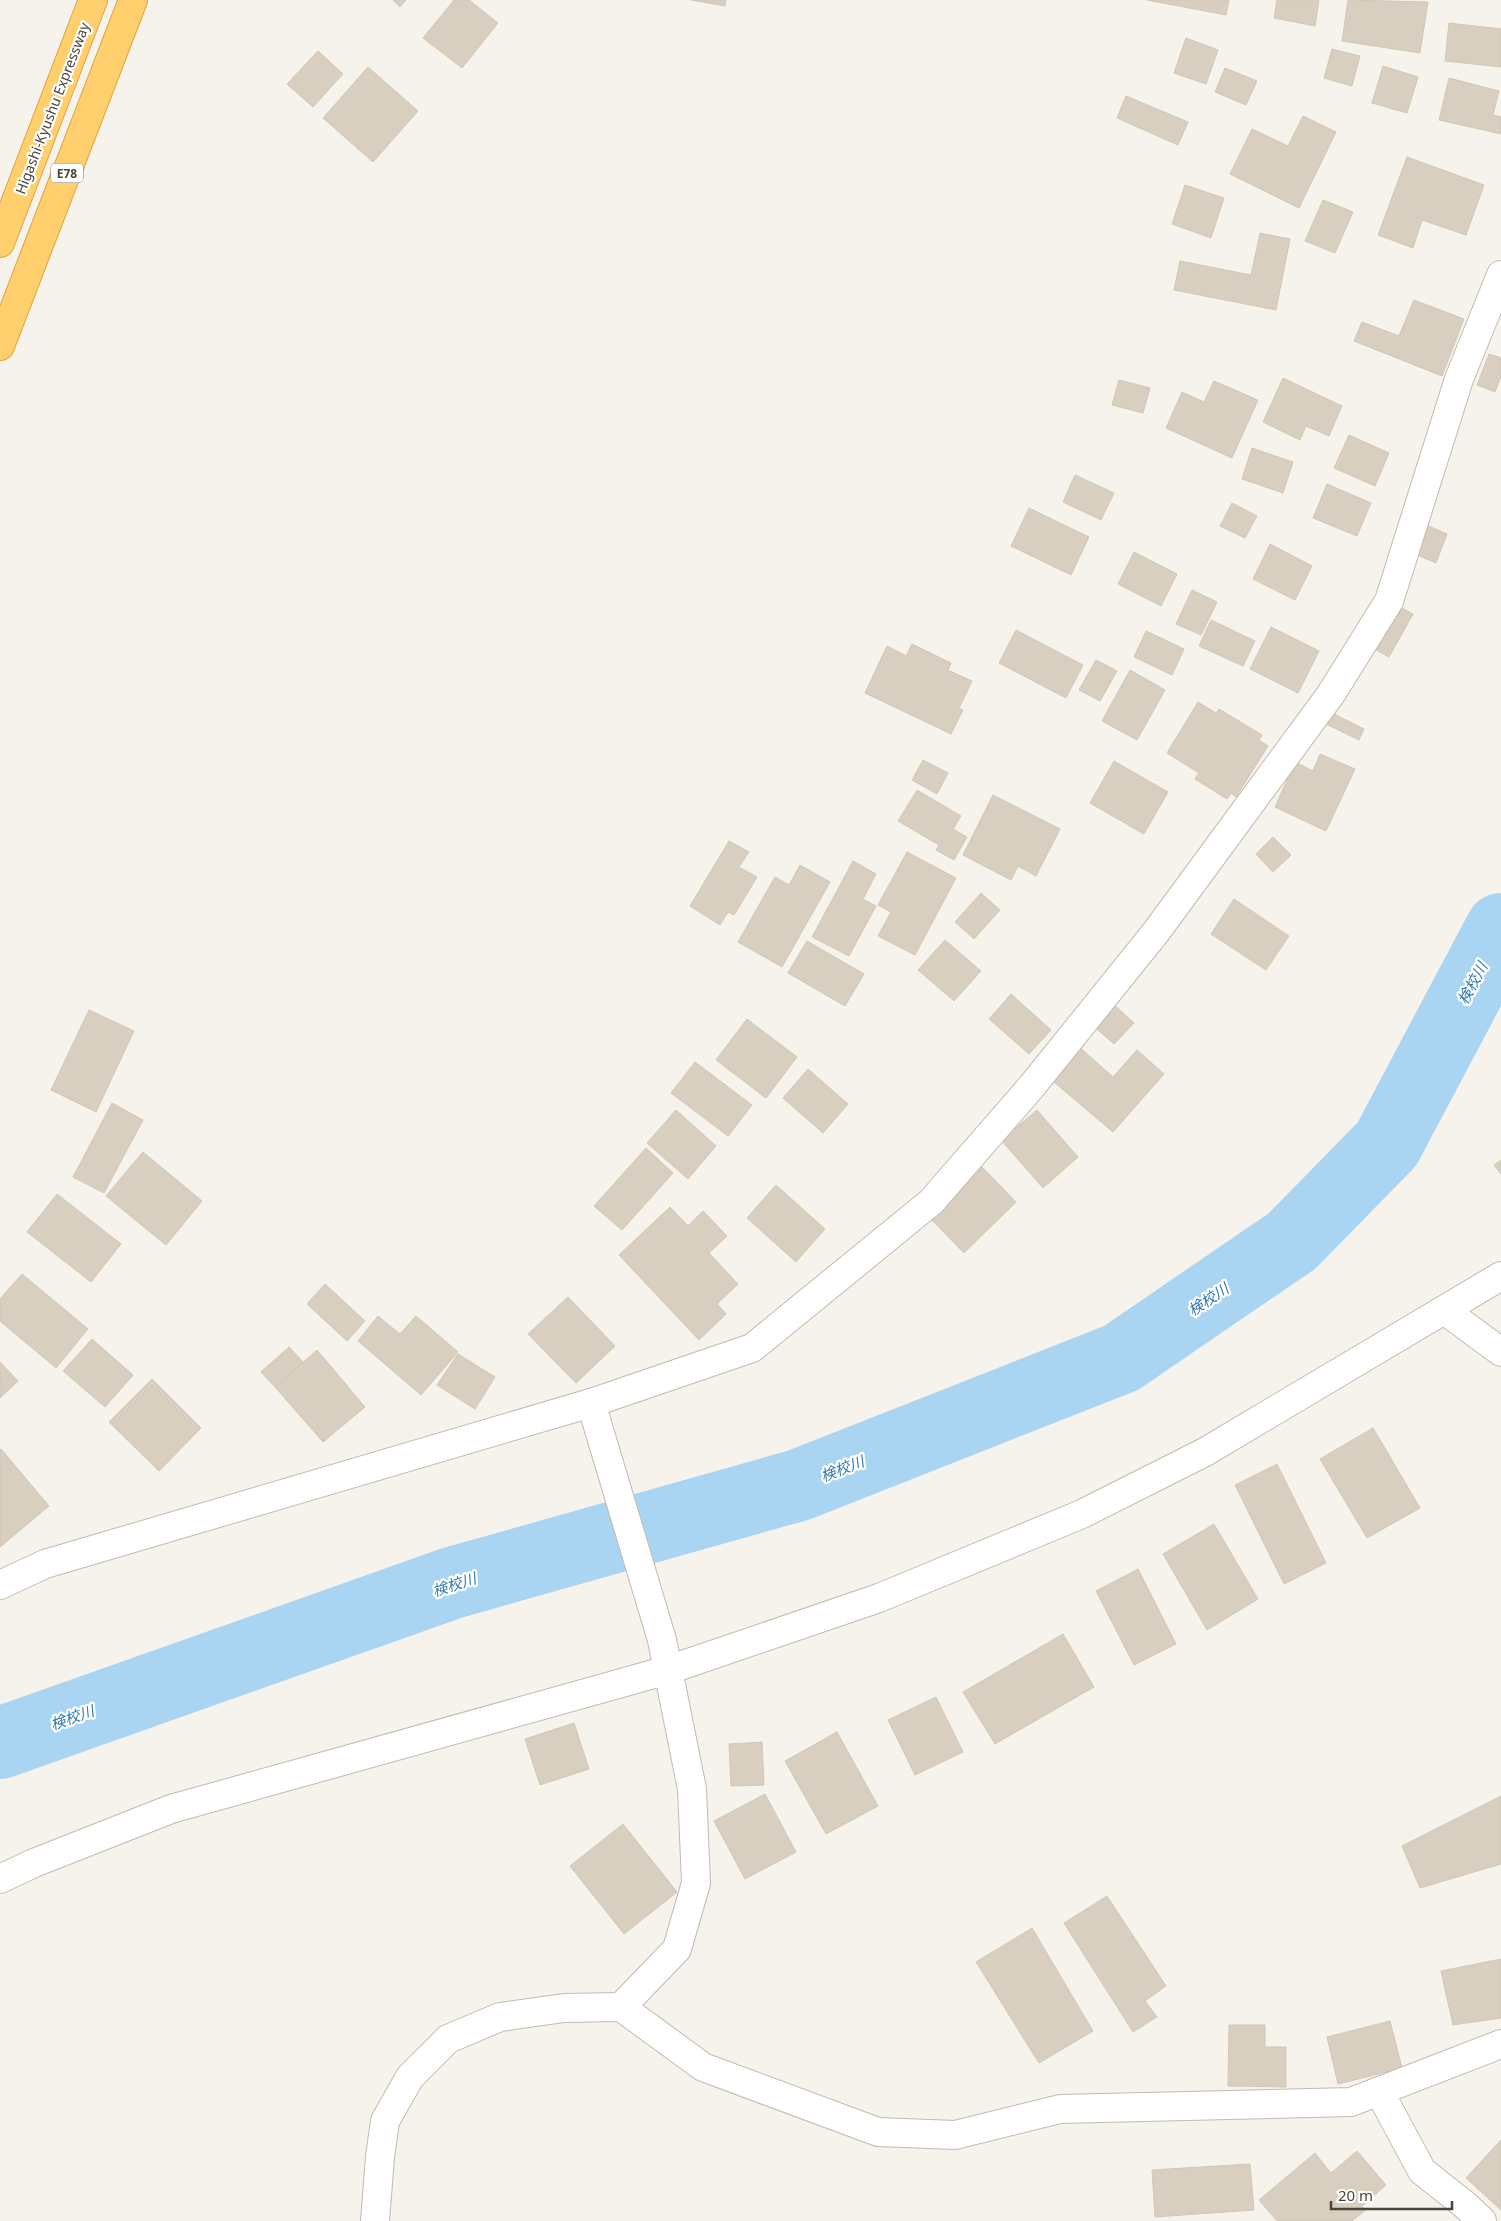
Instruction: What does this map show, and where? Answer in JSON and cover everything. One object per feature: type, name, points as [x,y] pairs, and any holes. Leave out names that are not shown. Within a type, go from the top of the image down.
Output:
[{"type":"highway","name":"Higashi-Kyushu Expressway","points":[[0,243],[92,0]]},
{"type":"highway","name":"E78","points":[[0,346],[133,0]]},
{"type":"street","points":[[0,1585],[46,1564],[591,1403],[752,1348],[931,1202],[1032,1086],[1180,900],[1331,694],[1389,601],[1459,379],[1501,275]]},
{"type":"street","points":[[0,1879],[34,1863],[171,1808],[668,1670],[878,1598],[1082,1514],[1205,1452],[1501,1276]]},
{"type":"street","points":[[1444,1310],[1501,1352]]},
{"type":"street","points":[[591,1403],[599,1436],[662,1640],[692,1789],[696,1883],[677,1949],[621,2007]]},
{"type":"street","points":[[374,2221],[385,2121],[410,2077],[448,2039],[500,2017],[564,2008],[621,2007],[703,2067],[878,2132],[955,2135],[1060,2109],[1351,2102],[1501,2044]]},
{"type":"street","points":[[1379,2091],[1422,2171],[1482,2221]]},
{"type":"building","points":[[393,0],[406,0],[400,7]]},
{"type":"building","points":[[454,0],[469,0],[498,23],[462,68],[423,38]]},
{"type":"building","points":[[691,0],[726,0],[725,6]]},
{"type":"building","points":[[1147,0],[1229,0],[1226,15]]},
{"type":"building","points":[[1277,0],[1319,0],[1315,26],[1274,18]]},
{"type":"building","points":[[1348,0],[1428,2],[1420,53],[1342,41]]},
{"type":"building","points":[[1449,23],[1501,29],[1501,67],[1445,61]]},
{"type":"building","points":[[1186,38],[1218,50],[1206,84],[1174,73]]},
{"type":"building","points":[[1332,49],[1360,56],[1352,86],[1324,78]]},
{"type":"building","points":[[318,51],[343,74],[313,107],[287,84]]},
{"type":"building","points":[[1383,66],[1418,77],[1407,113],[1372,103]]},
{"type":"building","points":[[368,67],[418,111],[373,162],[323,118]]},
{"type":"building","points":[[1225,68],[1257,81],[1246,105],[1215,92]]},
{"type":"building","points":[[1449,78],[1499,91],[1493,115],[1501,117],[1501,134],[1439,120]]},
{"type":"building","points":[[1126,96],[1188,122],[1178,145],[1117,118]]},
{"type":"building","points":[[1303,116],[1336,132],[1299,208],[1230,174],[1252,129],[1288,146]]},
{"type":"building","points":[[1407,157],[1484,185],[1466,235],[1422,220],[1413,248],[1378,235]]},
{"type":"building","points":[[1185,185],[1224,198],[1211,238],[1172,224]]},
{"type":"building","points":[[1323,200],[1353,212],[1335,253],[1305,241]]},
{"type":"building","points":[[1260,233],[1290,239],[1276,310],[1174,290],[1180,261],[1251,275]]},
{"type":"building","points":[[1414,300],[1464,319],[1442,376],[1354,341],[1362,322],[1399,336]]},
{"type":"building","points":[[1489,354],[1501,358],[1501,376],[1495,392],[1477,385]]},
{"type":"building","points":[[1283,378],[1342,406],[1329,436],[1306,426],[1300,440],[1263,422]]},
{"type":"building","points":[[1119,380],[1150,388],[1143,413],[1112,405]]},
{"type":"building","points":[[1214,381],[1258,400],[1232,458],[1166,428],[1182,392],[1204,402]]},
{"type":"building","points":[[1349,435],[1389,453],[1375,486],[1334,468]]},
{"type":"building","points":[[1252,448],[1293,462],[1283,493],[1242,479]]},
{"type":"building","points":[[1075,475],[1114,493],[1101,520],[1063,502]]},
{"type":"building","points":[[1327,484],[1371,503],[1357,536],[1313,518]]},
{"type":"building","points":[[1232,503],[1257,516],[1245,538],[1220,526]]},
{"type":"building","points":[[1029,508],[1089,537],[1071,575],[1011,546]]},
{"type":"building","points":[[1419,522],[1447,534],[1436,563],[1408,551]]},
{"type":"building","points":[[1270,544],[1312,566],[1295,600],[1253,579]]},
{"type":"building","points":[[1134,552],[1177,574],[1161,606],[1118,584]]},
{"type":"building","points":[[1192,590],[1217,602],[1201,635],[1176,624]]},
{"type":"building","points":[[1391,602],[1413,614],[1389,657],[1367,645]]},
{"type":"building","points":[[1211,620],[1255,641],[1243,666],[1199,646]]},
{"type":"building","points":[[1271,627],[1319,651],[1298,693],[1250,669]]},
{"type":"building","points":[[1016,630],[1083,665],[1066,698],[999,663]]},
{"type":"building","points":[[1146,631],[1184,649],[1172,675],[1134,657]]},
{"type":"building","points":[[912,644],[951,663],[948,670],[972,681],[959,708],[963,710],[951,734],[865,693],[887,646],[906,656]]},
{"type":"building","points":[[1096,660],[1117,671],[1100,701],[1079,690]]},
{"type":"building","points":[[1130,670],[1165,690],[1137,740],[1102,721]]},
{"type":"building","points":[[1198,702],[1216,713],[1219,709],[1262,735],[1259,740],[1268,746],[1236,797],[1231,793],[1227,799],[1195,779],[1199,773],[1167,753]]},
{"type":"building","points":[[1326,710],[1364,729],[1359,740],[1320,721]]},
{"type":"building","points":[[1320,754],[1355,769],[1326,831],[1275,807],[1295,762],[1313,771]]},
{"type":"building","points":[[923,760],[948,773],[937,794],[912,780]]},
{"type":"building","points":[[1114,761],[1168,792],[1144,834],[1090,803]]},
{"type":"building","points":[[917,790],[961,816],[953,829],[967,837],[954,860],[936,850],[939,845],[898,821]]},
{"type":"building","points":[[993,795],[1060,829],[1036,876],[1018,866],[1011,880],[963,855]]},
{"type":"building","points":[[1273,837],[1291,855],[1273,872],[1256,854]]},
{"type":"building","points":[[729,841],[749,852],[739,867],[757,877],[734,915],[728,912],[720,925],[690,906]]},
{"type":"building","points":[[907,852],[956,878],[915,955],[878,936],[891,912],[878,905]]},
{"type":"building","points":[[853,861],[876,874],[863,899],[876,906],[849,956],[812,937]]},
{"type":"building","points":[[800,865],[830,882],[782,967],[738,942],[775,877],[789,885]]},
{"type":"building","points":[[981,893],[1000,910],[974,939],[955,922]]},
{"type":"building","points":[[1234,899],[1289,936],[1266,970],[1211,934]]},
{"type":"building","points":[[945,940],[981,971],[954,1001],[918,970]]},
{"type":"building","points":[[807,941],[864,974],[845,1006],[788,973]]},
{"type":"building","points":[[1011,994],[1051,1030],[1029,1054],[989,1019]]},
{"type":"building","points":[[1111,1002],[1134,1023],[1114,1044],[1091,1024]]},
{"type":"building","points":[[89,1010],[134,1031],[96,1112],[51,1090]]},
{"type":"building","points":[[747,1019],[797,1057],[766,1098],[716,1060]]},
{"type":"building","points":[[1077,1045],[1113,1077],[1137,1050],[1164,1074],[1113,1132],[1048,1077]]},
{"type":"building","points":[[695,1062],[752,1105],[728,1136],[671,1093]]},
{"type":"building","points":[[808,1069],[848,1104],[823,1133],[783,1098]]},
{"type":"building","points":[[112,1103],[143,1120],[104,1193],[73,1177]]},
{"type":"building","points":[[676,1110],[716,1146],[688,1179],[647,1143]]},
{"type":"building","points":[[1037,1110],[1078,1157],[1043,1188],[1001,1140]]},
{"type":"building","points":[[646,1148],[673,1173],[622,1230],[594,1206]]},
{"type":"building","points":[[143,1152],[202,1201],[166,1245],[106,1196]]},
{"type":"building","points":[[1501,1160],[1501,1174],[1494,1165]]},
{"type":"building","points":[[980,1165],[1016,1202],[964,1253],[928,1216]]},
{"type":"building","points":[[776,1185],[825,1229],[796,1262],[747,1218]]},
{"type":"building","points":[[57,1194],[121,1244],[91,1282],[27,1232]]},
{"type":"building","points":[[670,1207],[688,1226],[703,1211],[727,1236],[709,1253],[738,1284],[717,1304],[726,1314],[699,1340],[619,1255]]},
{"type":"building","points":[[22,1274],[88,1329],[56,1368],[0,1321],[0,1299]]},
{"type":"building","points":[[325,1284],[365,1321],[347,1341],[307,1304]]},
{"type":"building","points":[[568,1297],[615,1346],[576,1383],[528,1334]]},
{"type":"building","points":[[378,1316],[400,1334],[416,1316],[458,1352],[421,1395],[358,1341]]},
{"type":"building","points":[[92,1339],[133,1375],[105,1407],[63,1371]]},
{"type":"building","points":[[289,1347],[303,1362],[275,1387],[261,1372]]},
{"type":"building","points":[[317,1350],[365,1407],[323,1442],[275,1387]]},
{"type":"building","points":[[458,1354],[495,1377],[475,1409],[437,1385]]},
{"type":"building","points":[[0,1362],[18,1381],[0,1398]]},
{"type":"building","points":[[152,1379],[201,1428],[159,1471],[109,1422]]},
{"type":"building","points":[[1373,1428],[1420,1508],[1367,1538],[1320,1459]]},
{"type":"building","points":[[0,1450],[49,1506],[0,1547]]},
{"type":"building","points":[[1277,1464],[1326,1563],[1284,1584],[1235,1485]]},
{"type":"building","points":[[1214,1524],[1258,1599],[1207,1630],[1163,1554]]},
{"type":"building","points":[[1138,1569],[1176,1644],[1134,1665],[1096,1591]]},
{"type":"building","points":[[1063,1634],[1094,1687],[995,1744],[963,1692]]},
{"type":"building","points":[[936,1697],[963,1752],[915,1775],[888,1720]]},
{"type":"building","points":[[574,1723],[589,1769],[540,1785],[525,1739]]},
{"type":"building","points":[[837,1732],[878,1806],[826,1834],[785,1761]]},
{"type":"building","points":[[762,1742],[764,1785],[731,1786],[729,1744]]},
{"type":"building","points":[[765,1794],[796,1852],[745,1879],[714,1821]]},
{"type":"building","points":[[1501,1796],[1501,1864],[1420,1888],[1402,1846]]},
{"type":"building","points":[[623,1824],[677,1892],[624,1934],[570,1866]]},
{"type":"building","points":[[1107,1896],[1166,1986],[1145,2001],[1157,2017],[1133,2032],[1064,1923]]},
{"type":"building","points":[[1032,1928],[1093,2031],[1039,2063],[976,1962]]},
{"type":"building","points":[[1501,1959],[1501,2018],[1453,2025],[1441,1971]]},
{"type":"building","points":[[1390,2021],[1402,2068],[1338,2084],[1327,2037]]},
{"type":"building","points":[[1229,2025],[1265,2025],[1265,2047],[1286,2047],[1286,2087],[1228,2086]]},
{"type":"building","points":[[1501,2140],[1501,2210],[1466,2178]]},
{"type":"building","points":[[1357,2151],[1386,2185],[1361,2207],[1367,2209],[1352,2221],[1277,2221],[1259,2200],[1315,2153],[1331,2173]]},
{"type":"building","points":[[1250,2164],[1254,2210],[1155,2217],[1152,2170]]},
{"type":"waterway","name":"検校川","points":[[0,1743],[452,1583],[799,1485],[1121,1358],[1292,1241],[1387,1144],[1501,929]]}]
